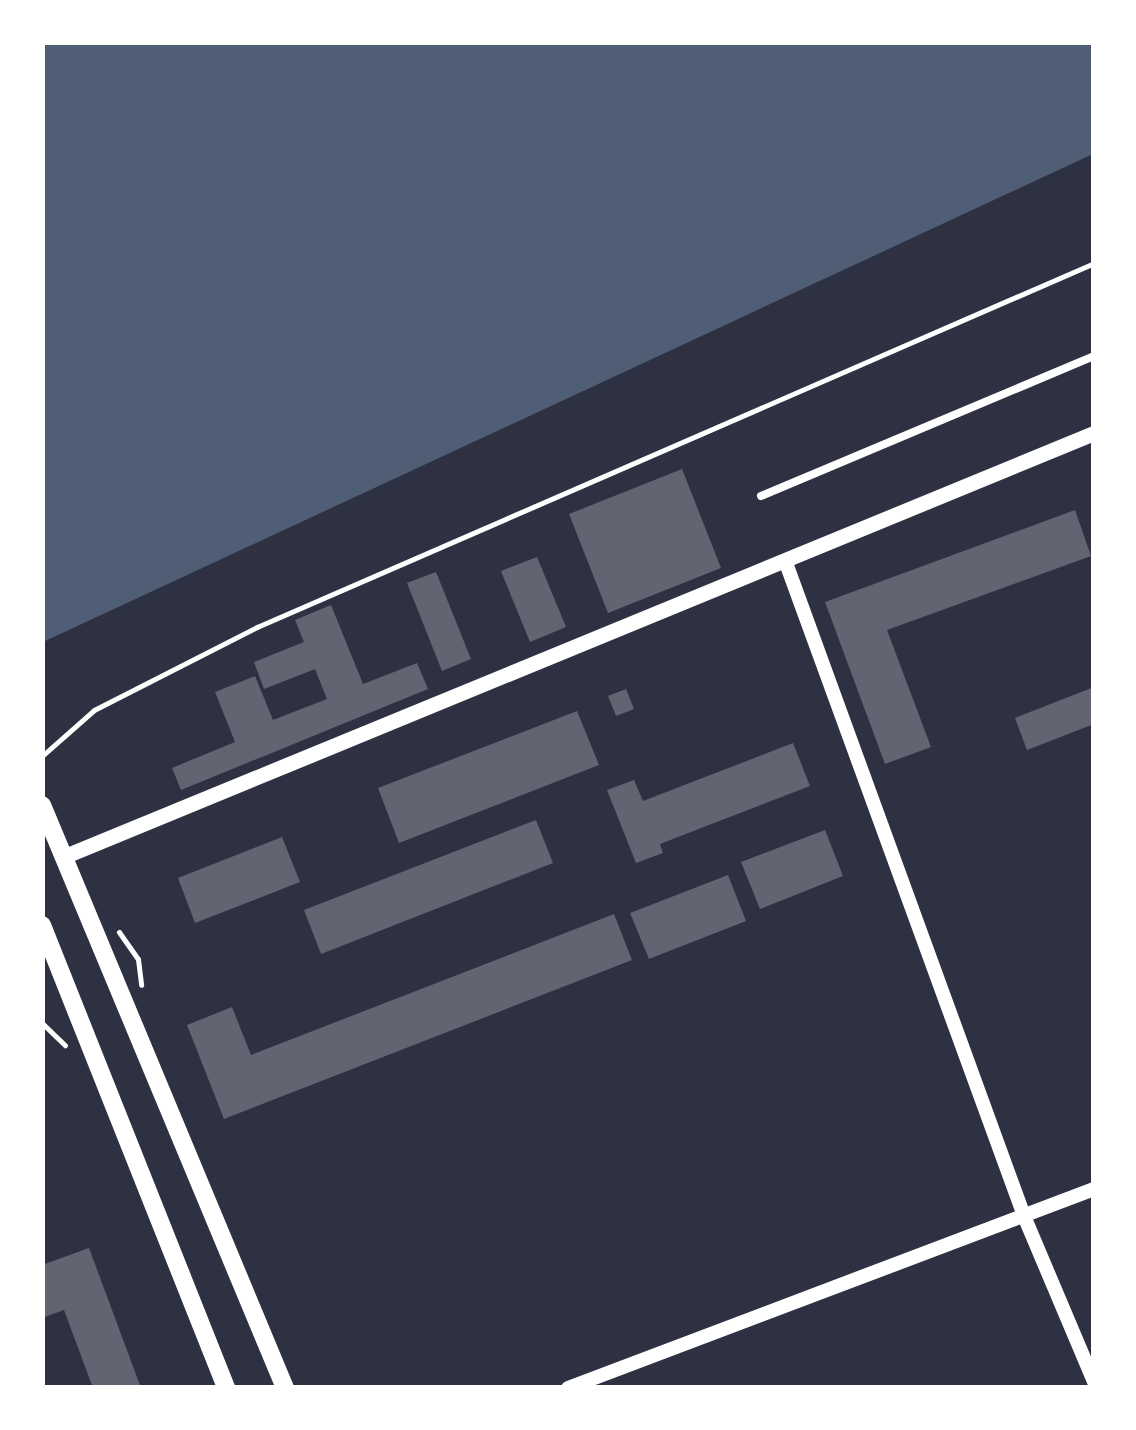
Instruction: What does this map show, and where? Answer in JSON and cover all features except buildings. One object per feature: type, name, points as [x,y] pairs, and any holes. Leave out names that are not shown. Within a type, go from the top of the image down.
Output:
[{"type":"highway","points":[[42,806],[284,1388]]},
{"type":"highway","points":[[42,926],[226,1388]]},
{"type":"main road","points":[[65,856],[786,563],[1094,433]]},
{"type":"street","points":[[761,496],[1094,356]]},
{"type":"street","points":[[786,563],[1024,1216],[1094,1382]]},
{"type":"street","points":[[568,1388],[1094,1190]]},
{"type":"path","points":[[42,756],[94,710],[257,627],[1094,264]]},
{"type":"water","points":[[43,42],[1093,43],[1093,154],[43,642]]}]
